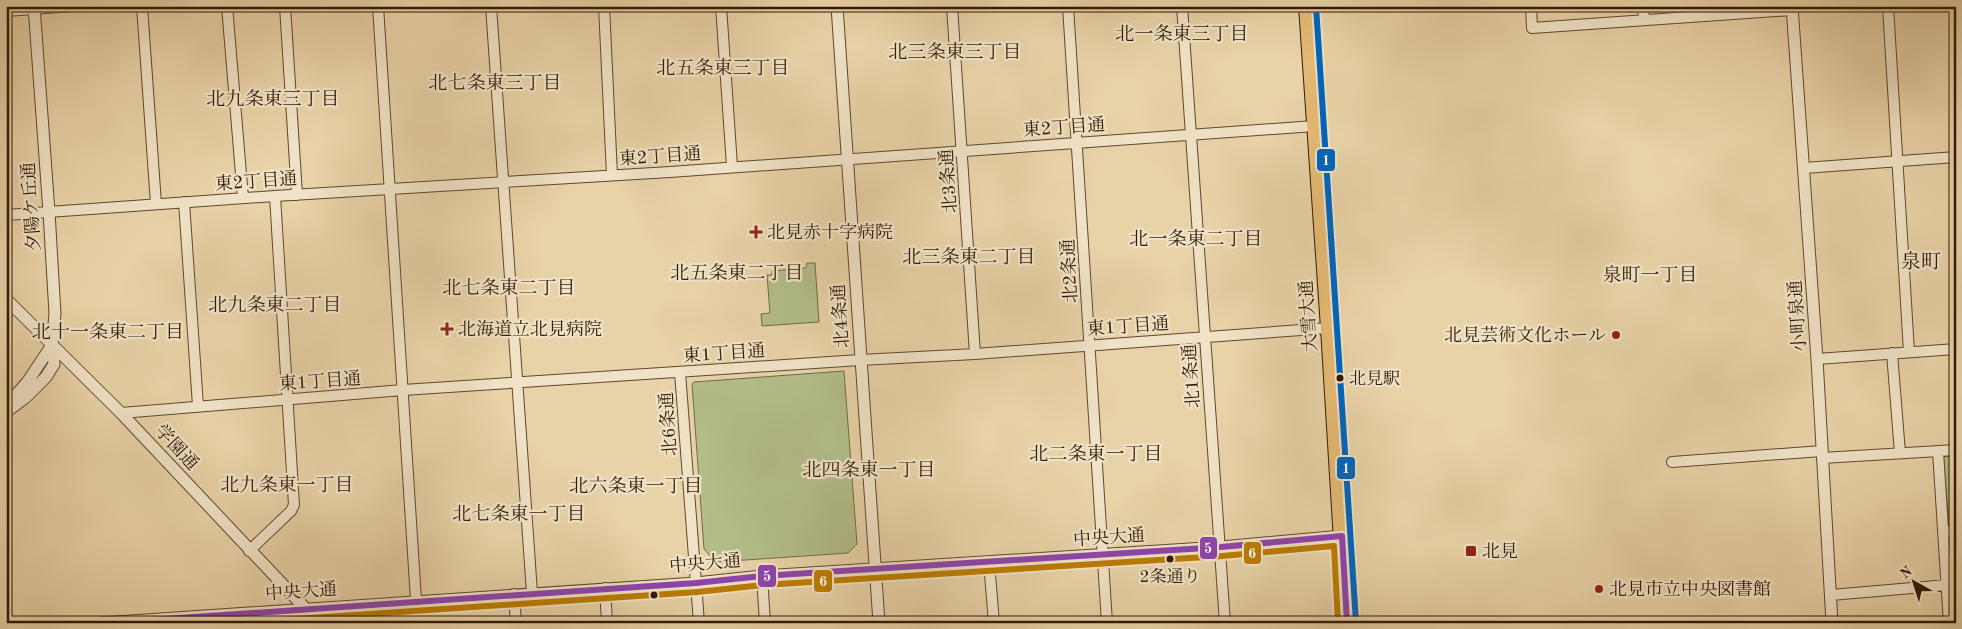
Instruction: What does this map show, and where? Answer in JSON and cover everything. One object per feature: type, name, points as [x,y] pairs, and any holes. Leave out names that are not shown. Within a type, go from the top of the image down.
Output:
[{"type":"highway","name":"大雪大通","points":[[1307,6],[1347,623]]},
{"type":"street","points":[[6,11],[73,6]]},
{"type":"street","points":[[142,6],[156,204]]},
{"type":"street","points":[[228,6],[242,198]]},
{"type":"street","points":[[285,6],[297,195]]},
{"type":"street","points":[[378,6],[416,600]]},
{"type":"street","points":[[491,6],[532,593]]},
{"type":"street","points":[[604,6],[612,175]]},
{"type":"street","points":[[721,6],[732,166]]},
{"type":"street","name":"北4条通","points":[[837,6],[879,623]]},
{"type":"street","name":"北3条通","points":[[952,6],[975,354]]},
{"type":"street","name":"北2条通","points":[[1068,6],[1108,623]]},
{"type":"street","name":"北1条通","points":[[1182,6],[1225,623]]},
{"type":"street","points":[[1531,6],[1532,28],[1792,8]]},
{"type":"street","points":[[1643,6],[1644,19]]},
{"type":"street","points":[[1888,6],[1909,352]]},
{"type":"street","name":"夕陽ケ丘通","points":[[6,412],[26,397],[46,377],[54,364],[52,345],[55,314],[50,212],[34,8]]},
{"type":"street","name":"小町泉通","points":[[1792,8],[1817,359],[1832,623]]},
{"type":"street","name":"東2丁目通","points":[[6,215],[1315,126]]},
{"type":"street","points":[[1804,168],[1956,157]]},
{"type":"street","points":[[250,551],[291,511],[294,505],[275,196]]},
{"type":"street","points":[[184,202],[198,406]]},
{"type":"street","name":"学園通","points":[[6,299],[121,413],[319,623]]},
{"type":"street","name":"東1丁目通","points":[[121,413],[403,390],[975,354],[1329,328]]},
{"type":"street","name":"夕陽ケ丘通","points":[[6,407],[28,381],[52,345]]},
{"type":"street","points":[[1817,359],[1956,348]]},
{"type":"street","points":[[1892,353],[1900,453]]},
{"type":"street","name":"北6条通","points":[[680,372],[699,623]]},
{"type":"street","points":[[1672,462],[1822,454],[1956,450]]},
{"type":"street","points":[[1938,451],[1949,623]]},
{"type":"street","points":[[1944,532],[1956,531]]},
{"type":"street","name":"中央大通","points":[[101,623],[762,576],[1221,547],[1342,536]]},
{"type":"street","points":[[989,562],[994,623]]},
{"type":"street","points":[[762,576],[765,623]]},
{"type":"street","points":[[1831,595],[1947,585]]},
{"type":"street","points":[[605,588],[607,623]]},
{"type":"street","points":[[514,594],[516,623]]},
{"type":"green space","points":[[807,263],[815,263],[819,322],[762,326],[761,314],[770,313],[767,275],[772,275],[772,271],[806,268]]},
{"type":"green space","points":[[844,371],[857,544],[848,553],[716,562],[704,549],[692,384],[694,382]]},
{"type":"green space","points":[[1956,456],[1956,524],[1949,524],[1943,457]]},
{"type":"transit line","name":"1","points":[[1316,6],[1356,622]]},
{"type":"transit line","name":"5","points":[[105,623],[696,583],[762,576],[1221,547],[1342,536],[1347,623]]},
{"type":"transit line","name":"6","points":[[235,623],[697,592],[763,585],[1222,556],[1334,546],[1338,623]]},
{"type":"place","name":"北見赤十字病院","points":[[756,232]]},
{"type":"place","name":"北海道立北見病院","points":[[447,329]]},
{"type":"place","name":"北見芸術文化ホール","points":[[1616,335]]},
{"type":"place","name":"北見駅","points":[[1340,378]]},
{"type":"place","name":"北見","points":[[1471,551]]},
{"type":"place","name":"2条通り","points":[[1170,559]]},
{"type":"place","name":"北見市立中央図書館","points":[[1599,589]]},
{"type":"district","name":"北一条東三丁目","points":[[1182,33]]},
{"type":"district","name":"北三条東三丁目","points":[[955,51]]},
{"type":"district","name":"北五条東三丁目","points":[[723,67]]},
{"type":"district","name":"北七条東三丁目","points":[[495,82]]},
{"type":"district","name":"北九条東三丁目","points":[[273,98]]},
{"type":"district","name":"北一条東二丁目","points":[[1196,238]]},
{"type":"district","name":"北三条東二丁目","points":[[969,256]]},
{"type":"district","name":"泉町","points":[[1921,261]]},
{"type":"district","name":"北五条東二丁目","points":[[737,272]]},
{"type":"district","name":"泉町一丁目","points":[[1650,274]]},
{"type":"district","name":"北七条東二丁目","points":[[509,287]]},
{"type":"district","name":"北九条東二丁目","points":[[275,304]]},
{"type":"district","name":"北十一条東二丁目","points":[[108,331]]},
{"type":"district","name":"北二条東一丁目","points":[[1096,453]]},
{"type":"district","name":"北四条東一丁目","points":[[869,469]]},
{"type":"district","name":"北九条東一丁目","points":[[287,484]]},
{"type":"district","name":"北六条東一丁目","points":[[636,485]]},
{"type":"district","name":"北七条東一丁目","points":[[519,513]]}]
